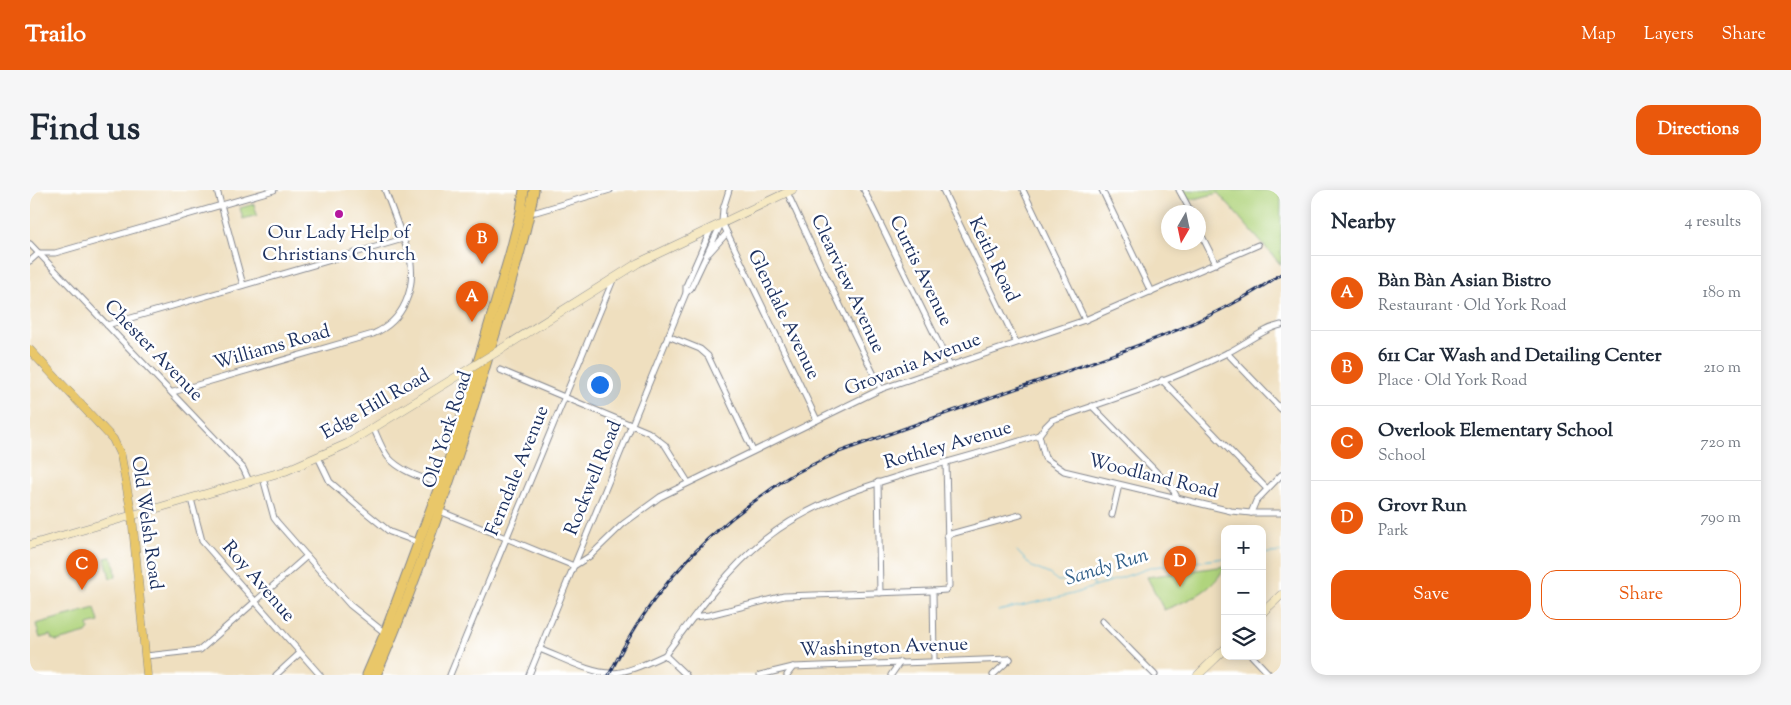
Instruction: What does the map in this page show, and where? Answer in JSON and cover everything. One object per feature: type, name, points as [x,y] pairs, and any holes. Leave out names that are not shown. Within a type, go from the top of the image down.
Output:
[{"type":"highway","name":"Old York Road","points":[[376,675],[388,636],[476,399],[526,212],[524,190]]},
{"type":"highway","name":"Old York Road","points":[[436,510],[440,484],[510,254],[534,190]]},
{"type":"highway","name":"Old York Road","points":[[367,675],[388,636]]},
{"type":"main road","name":"Old Welsh Road","points":[[30,350],[117,444],[132,516],[147,675]]},
{"type":"street","points":[[217,190],[243,285]]},
{"type":"street","points":[[30,261],[39,253],[55,253],[274,190]]},
{"type":"street","points":[[107,325],[404,239],[385,190]]},
{"type":"street","points":[[526,212],[545,210],[610,190]]},
{"type":"street","name":"Rockwell Road","points":[[529,675],[686,293],[691,288],[722,222],[728,190]]},
{"type":"street","name":"Curtis Avenue","points":[[864,190],[950,366]]},
{"type":"street","name":"Keith Road","points":[[943,190],[1016,342]]},
{"type":"street","points":[[1023,190],[1085,320]]},
{"type":"street","points":[[1102,190],[1151,292]]},
{"type":"street","points":[[1179,190],[1187,205]]},
{"type":"street","name":"Edge Hill Road","points":[[30,546],[263,478],[347,444],[374,429],[638,263],[789,191]]},
{"type":"street","name":"Clearview Avenue","points":[[789,191],[822,268],[881,389]]},
{"type":"street","name":"Glendale Avenue","points":[[722,222],[817,420]]},
{"type":"street","name":"Rockwell Road","points":[[686,293],[686,286],[711,228]]},
{"type":"street","name":"Rockwell Road","points":[[704,258],[727,233]]},
{"type":"street","name":"Williams Road","points":[[173,392],[379,332],[402,311],[411,289],[412,267],[404,239]]},
{"type":"street","name":"Chester Avenue","points":[[30,244],[173,392],[242,468],[250,482]]},
{"type":"street","points":[[1206,244],[1216,264]]},
{"type":"street","name":"Grovania Avenue","points":[[574,566],[590,556],[623,524],[660,497],[881,389],[1085,320],[1258,245]]},
{"type":"street","name":"Ferndale Avenue","points":[[450,675],[614,277]]},
{"type":"street","name":"Rothley Avenue","points":[[665,655],[735,568],[762,541],[777,530],[820,506],[878,482],[1039,435],[1052,420],[1162,380],[1227,353],[1281,325]]},
{"type":"street","points":[[668,336],[700,350],[708,356],[753,451]]},
{"type":"street","points":[[1227,353],[1281,409]]},
{"type":"street","points":[[500,370],[648,432],[665,446],[688,482]]},
{"type":"street","points":[[1162,380],[1266,489]]},
{"type":"street","points":[[1092,406],[1172,488],[1178,499]]},
{"type":"street","points":[[374,429],[388,458],[409,472],[440,484]]},
{"type":"street","name":"Woodland Road","points":[[1039,435],[1046,458],[1064,471],[1231,511],[1281,513]]},
{"type":"street","points":[[318,457],[330,482],[358,506],[390,532],[422,544]]},
{"type":"street","points":[[694,617],[784,596],[948,589],[946,462]]},
{"type":"street","points":[[1251,513],[1256,501],[1281,475]]},
{"type":"street","points":[[263,478],[274,518],[350,605],[388,636]]},
{"type":"street","points":[[878,482],[880,593]]},
{"type":"street","points":[[1112,515],[1119,485]]},
{"type":"street","name":"Roy Avenue","points":[[190,500],[202,541],[320,675]]},
{"type":"street","points":[[436,510],[574,566]]},
{"type":"street","points":[[947,535],[1020,515]]},
{"type":"street","points":[[146,656],[200,650],[307,556]]},
{"type":"street","points":[[933,591],[934,660]]},
{"type":"street","points":[[1266,609],[1281,595]]},
{"type":"street","points":[[1102,621],[1155,675]]},
{"type":"street","points":[[539,648],[600,672],[612,673],[631,669],[665,655],[686,675]]},
{"type":"street","points":[[276,675],[300,653]]},
{"type":"street","points":[[1198,675],[1221,654]]},
{"type":"street","name":"Washington Avenue","points":[[760,675],[793,667],[934,660],[1010,659],[993,675]]},
{"type":"street","points":[[1256,660],[1270,675]]},
{"type":"street","points":[[891,675],[900,662]]},
{"type":"street","points":[[787,675],[793,667]]},
{"type":"green space","points":[[1181,190],[1281,190],[1281,265],[1218,193],[1186,201]]},
{"type":"green space","points":[[254,204],[257,215],[243,219],[240,208]]},
{"type":"green space","points":[[111,557],[115,566],[116,577],[110,578],[105,558]]},
{"type":"green space","points":[[1221,567],[1220,575],[1207,589],[1191,599],[1164,610],[1147,577]]},
{"type":"green space","points":[[95,608],[99,622],[88,625],[89,629],[86,633],[57,641],[52,639],[50,635],[40,638],[36,624]]},
{"type":"waterway","points":[[1017,551],[1032,567],[1049,574],[1058,581],[1087,579],[1093,582],[1094,586]]},
{"type":"waterway","name":"Sandy Run","points":[[1266,554],[1281,552]]},
{"type":"waterway","name":"Sandy Run","points":[[998,611],[1073,594],[1153,567],[1221,558]]},
{"type":"railway","points":[[609,675],[623,648],[656,597],[695,551],[741,511],[791,476],[839,452],[1110,356],[1169,333],[1226,307],[1281,274]]},
{"type":"place","name":"Our Lady Help of Christians Church","points":[[339,214]]},
{"type":"place","name":"611 Car Wash and Detailing Center","points":[[482,264]]},
{"type":"place","name":"Bàn Bàn Asian Bistro","points":[[472,322]]},
{"type":"place","name":"Grovr Run","points":[[1180,587]]},
{"type":"place","name":"Overlook Elementary School","points":[[82,590]]}]
